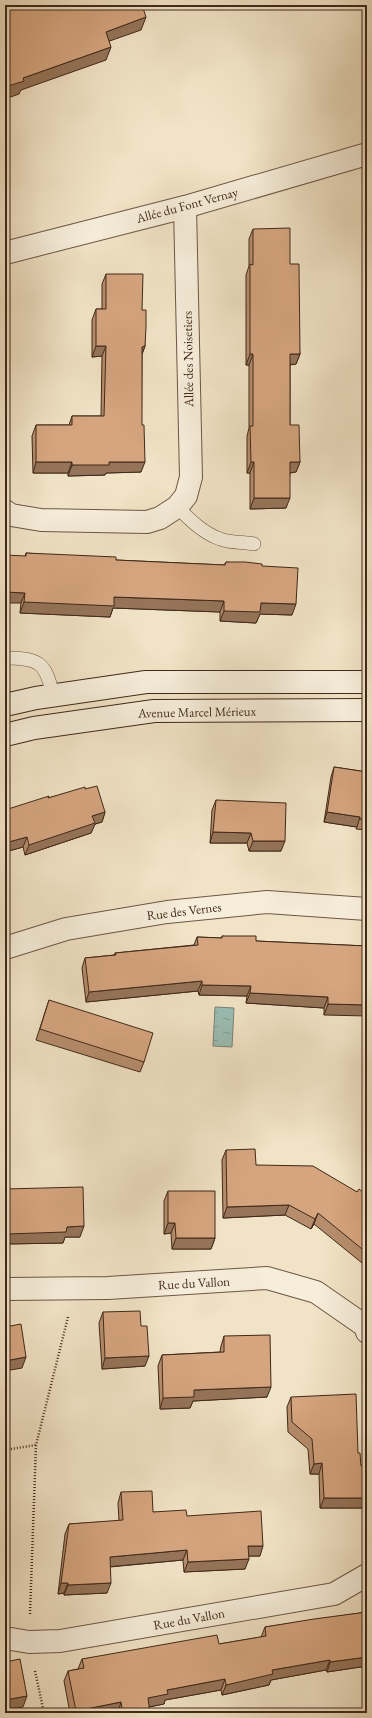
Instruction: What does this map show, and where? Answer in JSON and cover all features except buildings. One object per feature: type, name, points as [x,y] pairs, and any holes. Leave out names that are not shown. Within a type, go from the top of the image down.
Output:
[{"type":"street","name":"Allée du Font Vernay","points":[[5,252],[185,206],[367,154]]},
{"type":"street","name":"Allée des Noisetiers","points":[[5,512],[11,516],[41,520],[147,522],[160,518],[177,507],[186,496],[191,477],[185,206]]},
{"type":"street","points":[[5,705],[52,696],[146,682],[367,682]]},
{"type":"street","name":"Avenue Marcel Mérieux","points":[[5,736],[34,728],[154,711],[367,710]]},
{"type":"street","name":"Rue des Vernes","points":[[5,948],[66,929],[174,912],[267,902],[367,909]]},
{"type":"street","name":"Rue du Vallon","points":[[5,1289],[108,1288],[267,1278],[316,1292],[365,1326],[367,1332]]},
{"type":"street","name":"Rue du Vallon","points":[[5,1638],[29,1642],[60,1641],[334,1594],[367,1575]]},
{"type":"lane","points":[[177,507],[191,521],[211,535],[222,540],[254,544]]},
{"type":"lane","points":[[5,658],[26,658],[41,665],[49,677],[52,696]]},
{"type":"path","points":[[44,1713],[29,1642],[36,1445],[75,1288]]},
{"type":"path","points":[[5,1450],[36,1445]]},
{"type":"water","points":[[215,1007],[234,1008],[232,1047],[213,1046]]}]
